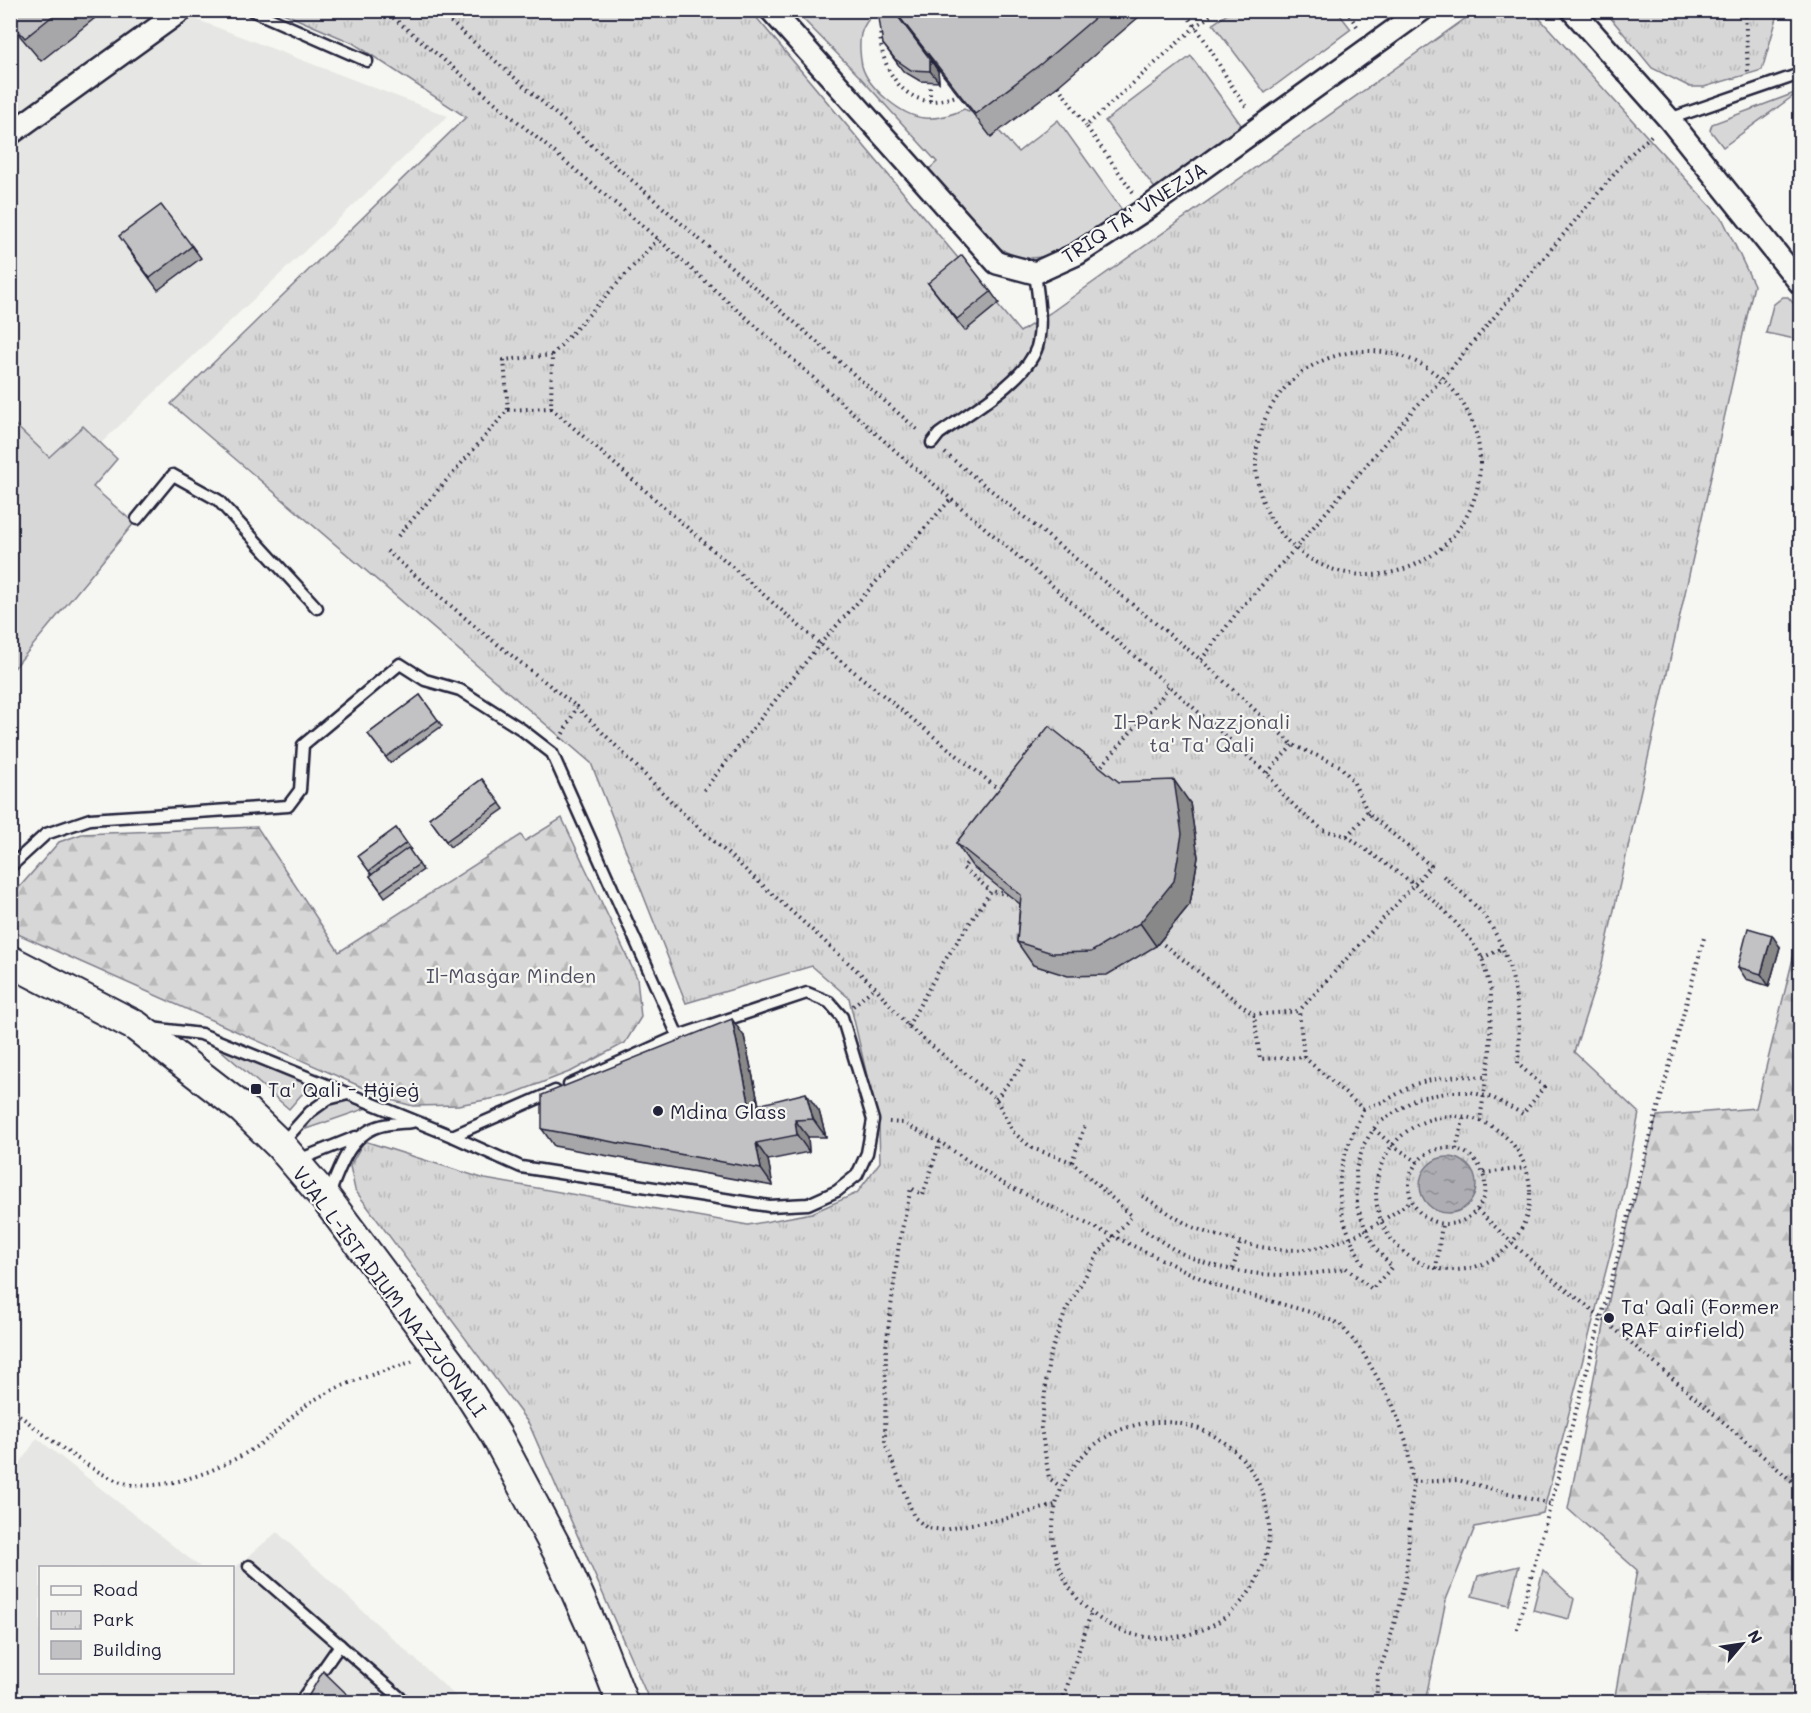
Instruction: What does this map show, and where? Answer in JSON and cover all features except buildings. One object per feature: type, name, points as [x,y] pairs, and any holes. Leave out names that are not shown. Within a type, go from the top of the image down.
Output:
[{"type":"main road","name":"VJAL L-ISTADIUM NAZZJONALI","points":[[10,961],[136,1026],[243,1108],[327,1200],[440,1352],[496,1435],[565,1566],[597,1640],[617,1700]]},
{"type":"street","points":[[10,134],[182,10]]},
{"type":"street","points":[[771,10],[996,264],[1035,273]]},
{"type":"street","name":"TRIQ TA' VNEZJA","points":[[1035,273],[1077,254],[1146,209],[1422,10]]},
{"type":"street","points":[[1572,10],[1669,119],[1800,283]]},
{"type":"lane","points":[[251,10],[367,61]]},
{"type":"lane","points":[[1669,119],[1800,74]]},
{"type":"lane","points":[[932,442],[939,434],[1002,390],[1026,369],[1037,346],[1040,317],[1035,273]]},
{"type":"lane","points":[[137,519],[173,475],[218,500],[317,608]]},
{"type":"lane","points":[[10,867],[46,834],[90,819],[288,806],[300,790],[303,745],[400,664],[425,680],[460,690],[521,729],[552,753],[678,1036]]},
{"type":"lane","points":[[136,1026],[201,1034],[452,1136],[521,1167],[769,1206],[808,1204],[837,1191],[857,1175],[867,1153],[873,1120],[842,1017],[829,1002],[807,993],[678,1036],[452,1136]]},
{"type":"lane","points":[[287,1154],[310,1112],[328,1099],[348,1094]]},
{"type":"lane","points":[[287,1154],[362,1135],[381,1125],[416,1122]]},
{"type":"lane","points":[[327,1200],[347,1151],[362,1135]]},
{"type":"lane","points":[[249,1566],[405,1702]]},
{"type":"lane","points":[[300,1702],[340,1645]]},
{"type":"path","points":[[384,10],[658,239],[951,499],[1267,773],[1283,795],[1316,825],[1323,830],[1347,836],[1415,885],[1456,922],[1482,958],[1488,976],[1492,1004],[1490,1054],[1480,1120]]},
{"type":"path","points":[[1182,10],[1196,26],[1236,95]]},
{"type":"path","points":[[1086,126],[1196,26],[1218,10]]},
{"type":"path","points":[[1745,10],[1749,92]]},
{"type":"path","points":[[882,23],[879,40],[883,56],[890,73],[901,86],[913,95],[930,101],[964,94]]},
{"type":"path","points":[[930,83],[930,101]]},
{"type":"path","points":[[1058,86],[1126,181]]},
{"type":"path","points":[[1201,660],[1240,609],[1443,378],[1631,154],[1669,119]]},
{"type":"path","points":[[551,408],[552,355],[658,239]]},
{"type":"path","points":[[1375,350],[1415,360],[1443,378],[1464,402],[1476,428],[1481,468],[1473,504],[1454,537],[1408,568],[1372,576],[1342,572],[1293,551],[1269,515],[1256,474],[1259,435],[1282,390],[1313,364],[1352,351],[1375,350]]},
{"type":"path","points":[[398,536],[508,410],[504,360],[552,355]]},
{"type":"path","points":[[508,410],[551,408],[820,644],[1005,795]]},
{"type":"path","points":[[704,790],[820,644],[951,499]]},
{"type":"path","points":[[387,551],[478,629],[577,707],[684,815],[875,987],[908,1026],[996,1099],[1013,1132],[1032,1148],[1071,1162],[1132,1216],[1098,1254],[1066,1310],[1049,1358],[1041,1428],[1048,1478],[1061,1486]]},
{"type":"path","points":[[1096,774],[1164,694],[1168,685]]},
{"type":"path","points":[[552,753],[577,707]]},
{"type":"path","points":[[1267,773],[1293,745]]},
{"type":"path","points":[[1091,761],[1100,768]]},
{"type":"path","points":[[1347,836],[1368,813]]},
{"type":"path","points":[[970,858],[963,867],[991,891],[1007,894]]},
{"type":"path","points":[[1141,1228],[1185,1255],[1233,1269],[1275,1276],[1292,1276],[1346,1268],[1372,1289],[1392,1267],[1376,1249],[1357,1206],[1356,1169],[1364,1144],[1377,1124],[1402,1106],[1418,1098],[1453,1092],[1484,1095],[1508,1104],[1523,1114],[1544,1087],[1518,1064],[1519,1009],[1511,969],[1503,948],[1480,912],[1442,874]]},
{"type":"path","points":[[1159,941],[1254,1015],[1299,1011],[1415,885]]},
{"type":"path","points":[[908,1026],[943,963],[991,891]]},
{"type":"path","points":[[1517,1629],[1704,938]]},
{"type":"path","points":[[1482,958],[1503,948]]},
{"type":"path","points":[[842,1017],[875,987]]},
{"type":"path","points":[[1299,1011],[1304,1057],[1363,1108]]},
{"type":"path","points":[[1254,1015],[1260,1059],[1304,1057]]},
{"type":"path","points":[[996,1099],[1026,1060]]},
{"type":"path","points":[[1363,1108],[1385,1101],[1415,1084],[1431,1080],[1458,1076],[1487,1077]]},
{"type":"path","points":[[1363,1108],[1341,1172],[1342,1216],[1349,1237],[1365,1267]]},
{"type":"path","points":[[1442,1116],[1464,1116],[1480,1120],[1500,1131],[1516,1148],[1526,1168],[1530,1188],[1529,1209],[1522,1228],[1511,1243],[1492,1260],[1470,1269],[1436,1269],[1403,1252],[1391,1239],[1381,1223],[1376,1185],[1380,1166],[1392,1145],[1404,1133],[1422,1122],[1442,1116]]},
{"type":"path","points":[[1456,1149],[1464,1116]]},
{"type":"path","points":[[873,1120],[903,1123],[940,1142],[1000,1182],[1217,1286],[1310,1312],[1340,1324],[1362,1351],[1392,1402],[1406,1441],[1413,1482],[1406,1577],[1389,1644],[1378,1674],[1376,1702]]},
{"type":"path","points":[[1071,1162],[1085,1125]]},
{"type":"path","points":[[1374,1129],[1392,1145],[1418,1162]]},
{"type":"path","points":[[940,1142],[923,1195],[911,1188],[899,1243],[886,1347],[885,1443],[914,1517],[927,1528],[944,1530],[1004,1519],[1055,1505]]},
{"type":"path","points":[[1445,1148],[1456,1149],[1468,1154],[1484,1173],[1486,1186],[1477,1210],[1452,1224],[1442,1224],[1424,1216],[1412,1200],[1410,1180],[1418,1162],[1435,1150],[1445,1148]]},
{"type":"path","points":[[1484,1173],[1526,1168]]},
{"type":"path","points":[[1142,1196],[1188,1225],[1240,1243],[1266,1249],[1290,1251],[1314,1249],[1366,1230],[1381,1223],[1412,1200]]},
{"type":"path","points":[[1477,1210],[1545,1273],[1601,1317],[1800,1488]]},
{"type":"path","points":[[1436,1269],[1442,1224]]},
{"type":"path","points":[[1233,1269],[1240,1243]]},
{"type":"path","points":[[1800,1259],[1796,1280],[1800,1306]]},
{"type":"path","points":[[10,1408],[99,1473],[133,1485],[178,1482],[220,1467],[264,1441],[309,1404],[343,1386],[440,1352]]},
{"type":"path","points":[[1143,1422],[1180,1422],[1214,1435],[1242,1457],[1262,1488],[1270,1523],[1267,1559],[1251,1592],[1226,1618],[1194,1634],[1158,1639],[1122,1632],[1091,1613],[1074,1596],[1059,1564],[1055,1552],[1053,1528],[1055,1505],[1061,1486],[1081,1456],[1109,1434],[1143,1422]]},
{"type":"path","points":[[1413,1482],[1458,1480],[1551,1504]]},
{"type":"path","points":[[1062,1702],[1091,1613]]},
{"type":"shaded area","points":[[10,11],[179,11],[448,116],[67,475],[11,421]]},
{"type":"shaded area","points":[[37,1438],[199,1566],[39,1566],[39,1674],[234,1674],[234,1568],[277,1532],[462,1702],[11,1702],[10,1478]]},
{"type":"green space","name":"Il-Park Nazzjonali ta' Ta' Qali","points":[[1532,10],[1723,220],[1754,285],[1601,968],[1574,1052],[1639,1113],[1615,1236],[1543,1513],[1475,1527],[1446,1600],[1425,1702],[650,1702],[529,1424],[355,1190],[350,1166],[364,1141],[485,1179],[748,1225],[812,1213],[857,1193],[880,1162],[879,1128],[849,998],[812,966],[686,1003],[591,763],[171,404],[466,117],[353,43],[278,11],[751,11],[1020,332],[1476,11]]},
{"type":"green space","points":[[795,11],[876,11],[865,24],[861,34],[862,66],[878,92],[896,106],[915,116],[940,117],[964,109],[988,119],[1018,152],[1058,120],[1122,210],[1068,248],[1041,257],[1021,257],[994,245],[969,221],[929,169],[937,162],[859,76]]},
{"type":"green space","points":[[1232,11],[1337,11],[1351,29],[1265,93],[1213,24]]},
{"type":"green space","points":[[1605,11],[1779,11],[1762,70],[1704,87],[1690,87],[1652,68]]},
{"type":"green space","points":[[1191,56],[1242,126],[1156,190],[1105,121]]},
{"type":"green space","points":[[1800,91],[1723,147],[1710,130],[1712,124]]},
{"type":"green space","points":[[1783,297],[1788,297],[1800,311],[1800,340],[1766,333],[1773,305]]},
{"type":"green space","points":[[11,421],[49,457],[83,426],[117,459],[93,487],[134,523],[11,672]]},
{"type":"green space","name":"Il-Masġar Minden","points":[[562,818],[637,978],[641,1017],[625,1043],[572,1071],[507,1096],[458,1105],[413,1106],[391,1100],[11,931],[11,901],[17,890],[59,842],[82,834],[257,827],[339,952],[521,835],[525,841]]},
{"type":"green space","points":[[1800,930],[1800,1702],[1614,1702],[1637,1570],[1568,1509],[1611,1290],[1657,1116],[1756,1108]]},
{"type":"green space","points":[[209,1040],[317,1085],[301,1095],[289,1109]]},
{"type":"green space","points":[[343,1100],[357,1101],[370,1107],[306,1129],[320,1110]]},
{"type":"green space","points":[[1519,1566],[1509,1605],[1472,1596],[1478,1576]]},
{"type":"green space","points":[[1543,1570],[1574,1599],[1569,1619],[1533,1610]]},
{"type":"water","points":[[1448,1157],[1459,1159],[1468,1165],[1474,1174],[1476,1185],[1474,1196],[1468,1205],[1459,1211],[1448,1213],[1437,1211],[1428,1205],[1422,1196],[1420,1185],[1422,1174],[1428,1165],[1437,1159]]},
{"type":"place","name":"Ta' Qali - Ħġieġ","points":[[256,1089]]},
{"type":"place","name":"Mdina Glass","points":[[658,1111]]},
{"type":"place","name":"Ta' Qali (Former RAF airfield)","points":[[1609,1318]]}]
